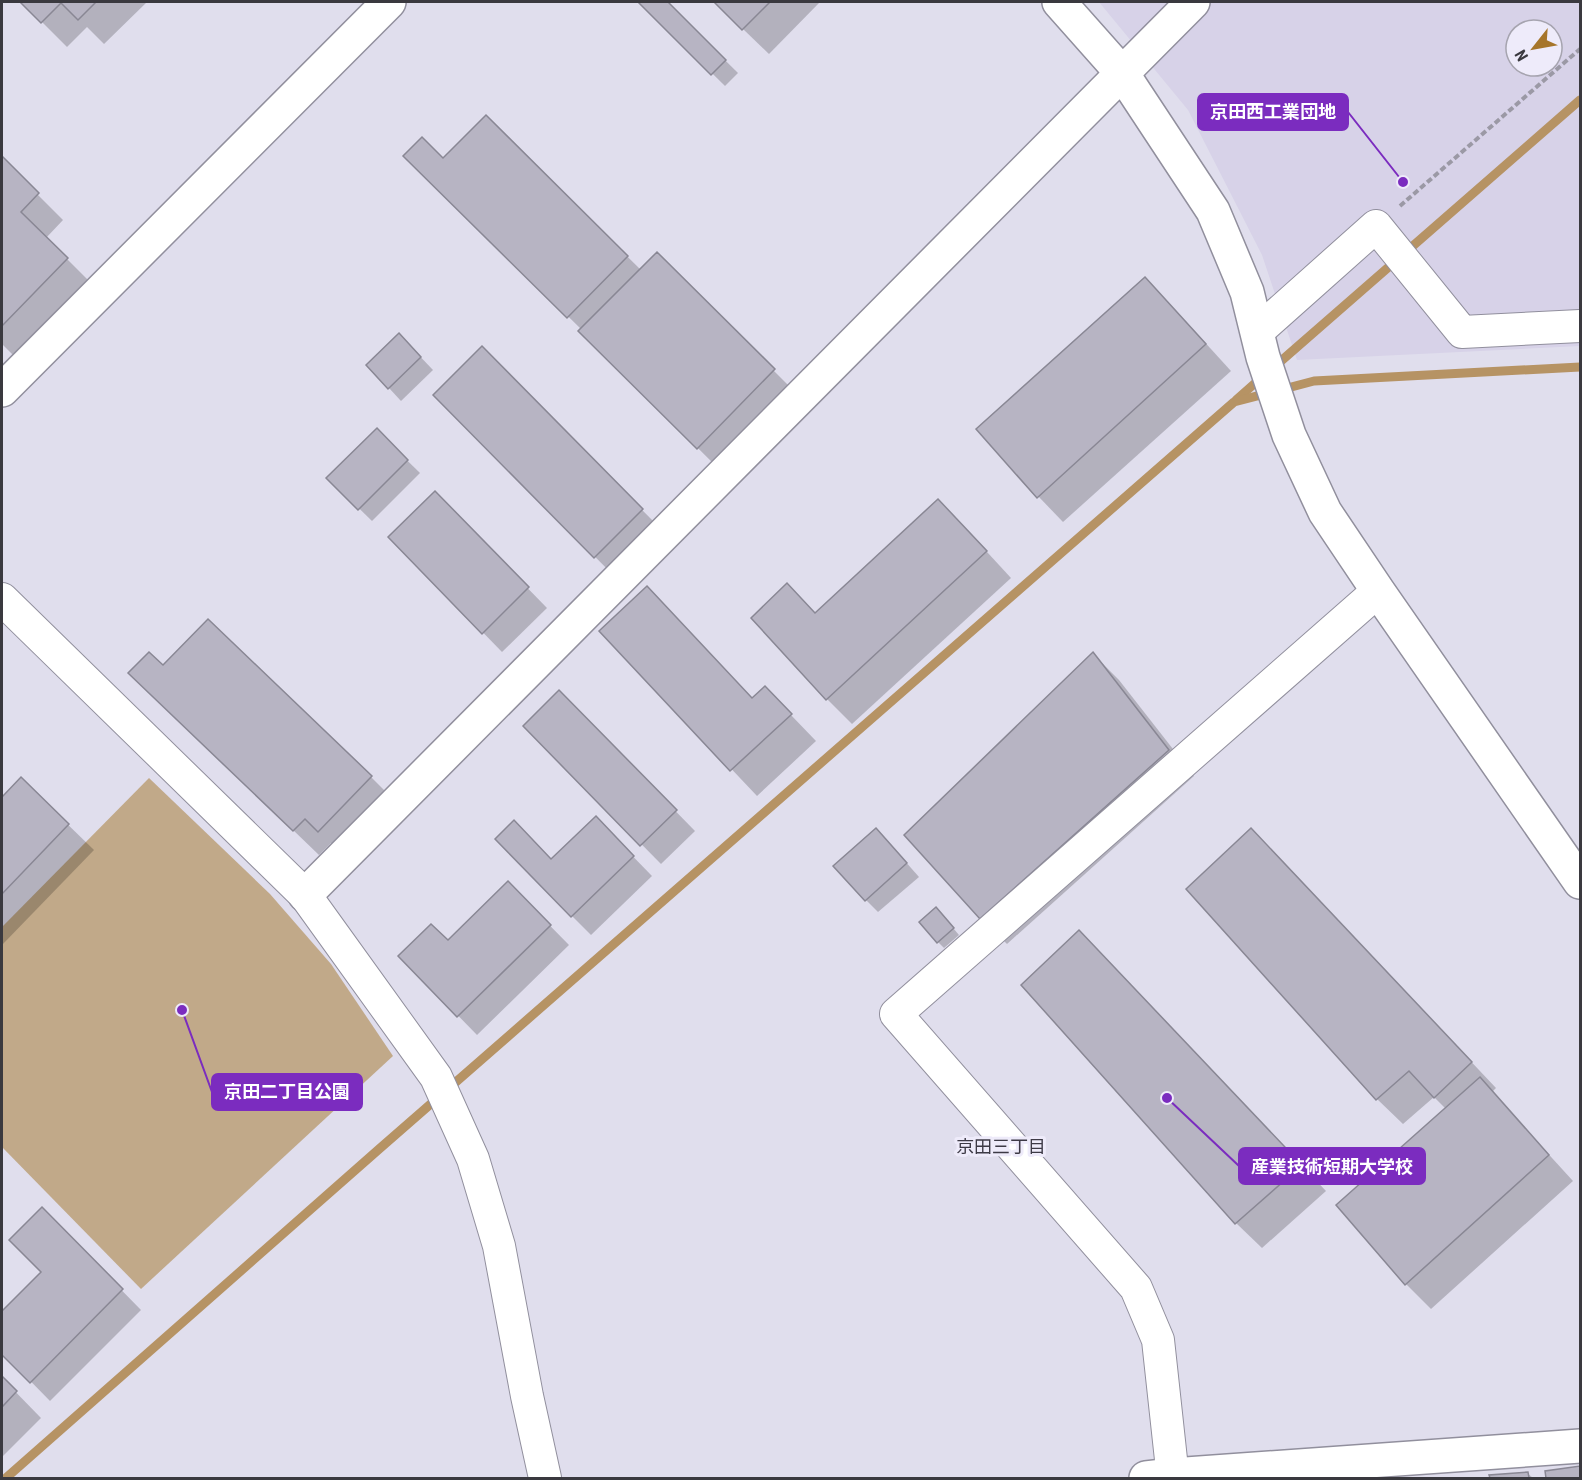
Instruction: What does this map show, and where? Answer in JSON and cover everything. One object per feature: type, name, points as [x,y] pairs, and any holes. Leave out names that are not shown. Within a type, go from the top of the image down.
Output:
[{"type":"street","points":[[2,390],[389,2]]},
{"type":"street","points":[[1059,2],[1122,73],[1213,211],[1247,292],[1260,344],[1288,435],[1325,512],[1581,882]]},
{"type":"street","points":[[305,895],[1193,2]]},
{"type":"street","points":[[1260,344],[1377,226],[1462,332],[1581,326]]},
{"type":"street","points":[[1378,591],[896,1014],[1136,1288],[1158,1340],[1164,1478],[1581,1446]]},
{"type":"street","points":[[2,599],[305,895],[443,1093],[473,1159],[499,1246],[545,1479]]},
{"type":"path","points":[[1377,226],[1581,48]]},
{"type":"shaded area","points":[[1099,2],[1580,2],[1580,346],[1297,360],[1262,255],[1188,110]]},
{"type":"shaded area","points":[[149,778],[270,894],[331,964],[393,1056],[141,1289],[2,1147],[2,927]]},
{"type":"building","points":[[20,2],[96,2],[78,20],[61,3],[41,23]]},
{"type":"building","points":[[638,2],[668,2],[726,60],[711,75]]},
{"type":"building","points":[[714,2],[770,2],[742,30]]},
{"type":"building","points":[[486,115],[628,256],[567,318],[403,156],[422,137],[443,158]]},
{"type":"building","points":[[2,156],[39,193],[21,212],[68,258],[2,326]]},
{"type":"building","points":[[657,252],[775,369],[697,449],[578,331]]},
{"type":"building","points":[[1145,277],[1206,344],[1037,498],[976,429]]},
{"type":"building","points":[[399,333],[421,357],[388,389],[366,365]]},
{"type":"building","points":[[482,346],[643,509],[594,558],[433,395]]},
{"type":"building","points":[[377,428],[408,460],[358,510],[326,478]]},
{"type":"building","points":[[435,491],[529,587],[482,634],[388,537]]},
{"type":"building","points":[[938,499],[987,551],[826,700],[751,618],[787,583],[815,613]]},
{"type":"building","points":[[647,586],[752,698],[765,686],[792,714],[730,771],[599,631]]},
{"type":"building","points":[[208,619],[372,776],[318,832],[305,819],[293,831],[128,673],[149,652],[163,665]]},
{"type":"building","points":[[1093,652],[1169,750],[980,919],[904,835]]},
{"type":"building","points":[[559,690],[677,810],[640,846],[523,726]]},
{"type":"building","points":[[21,777],[69,824],[2,894],[2,797]]},
{"type":"building","points":[[596,816],[634,856],[571,917],[495,839],[514,820],[551,859]]},
{"type":"building","points":[[876,828],[907,863],[865,901],[833,866]]},
{"type":"building","points":[[1251,828],[1472,1062],[1434,1098],[1409,1071],[1376,1100],[1186,889]]},
{"type":"building","points":[[508,881],[551,925],[457,1017],[398,956],[431,924],[448,940]]},
{"type":"building","points":[[936,907],[954,928],[937,943],[919,922]]},
{"type":"building","points":[[1079,930],[1302,1165],[1235,1224],[1021,985]]},
{"type":"building","points":[[1480,1077],[1549,1155],[1405,1285],[1336,1205]]},
{"type":"building","points":[[42,1207],[123,1289],[30,1383],[2,1355],[2,1311],[41,1272],[9,1240]]},
{"type":"building","points":[[2,1376],[17,1391],[2,1407]]},
{"type":"building","points":[[1580,1466],[1580,1478],[1546,1478],[1545,1471]]},
{"type":"building","points":[[1528,1472],[1529,1478],[1490,1478],[1489,1475]]},
{"type":"waterway","points":[[1273,368],[1580,100]]},
{"type":"waterway","points":[[6,1478],[1234,402],[1314,381],[1580,367]]},
{"type":"waterway","points":[[1236,400],[1262,377]]},
{"type":"place","name":"京田西工業団地","points":[[1403,182]]},
{"type":"place","name":"京田二丁目公園","points":[[182,1010]]},
{"type":"place","name":"産業技術短期大学校","points":[[1167,1098]]},
{"type":"district","name":"京田三丁目","points":[[1001,1146]]}]
